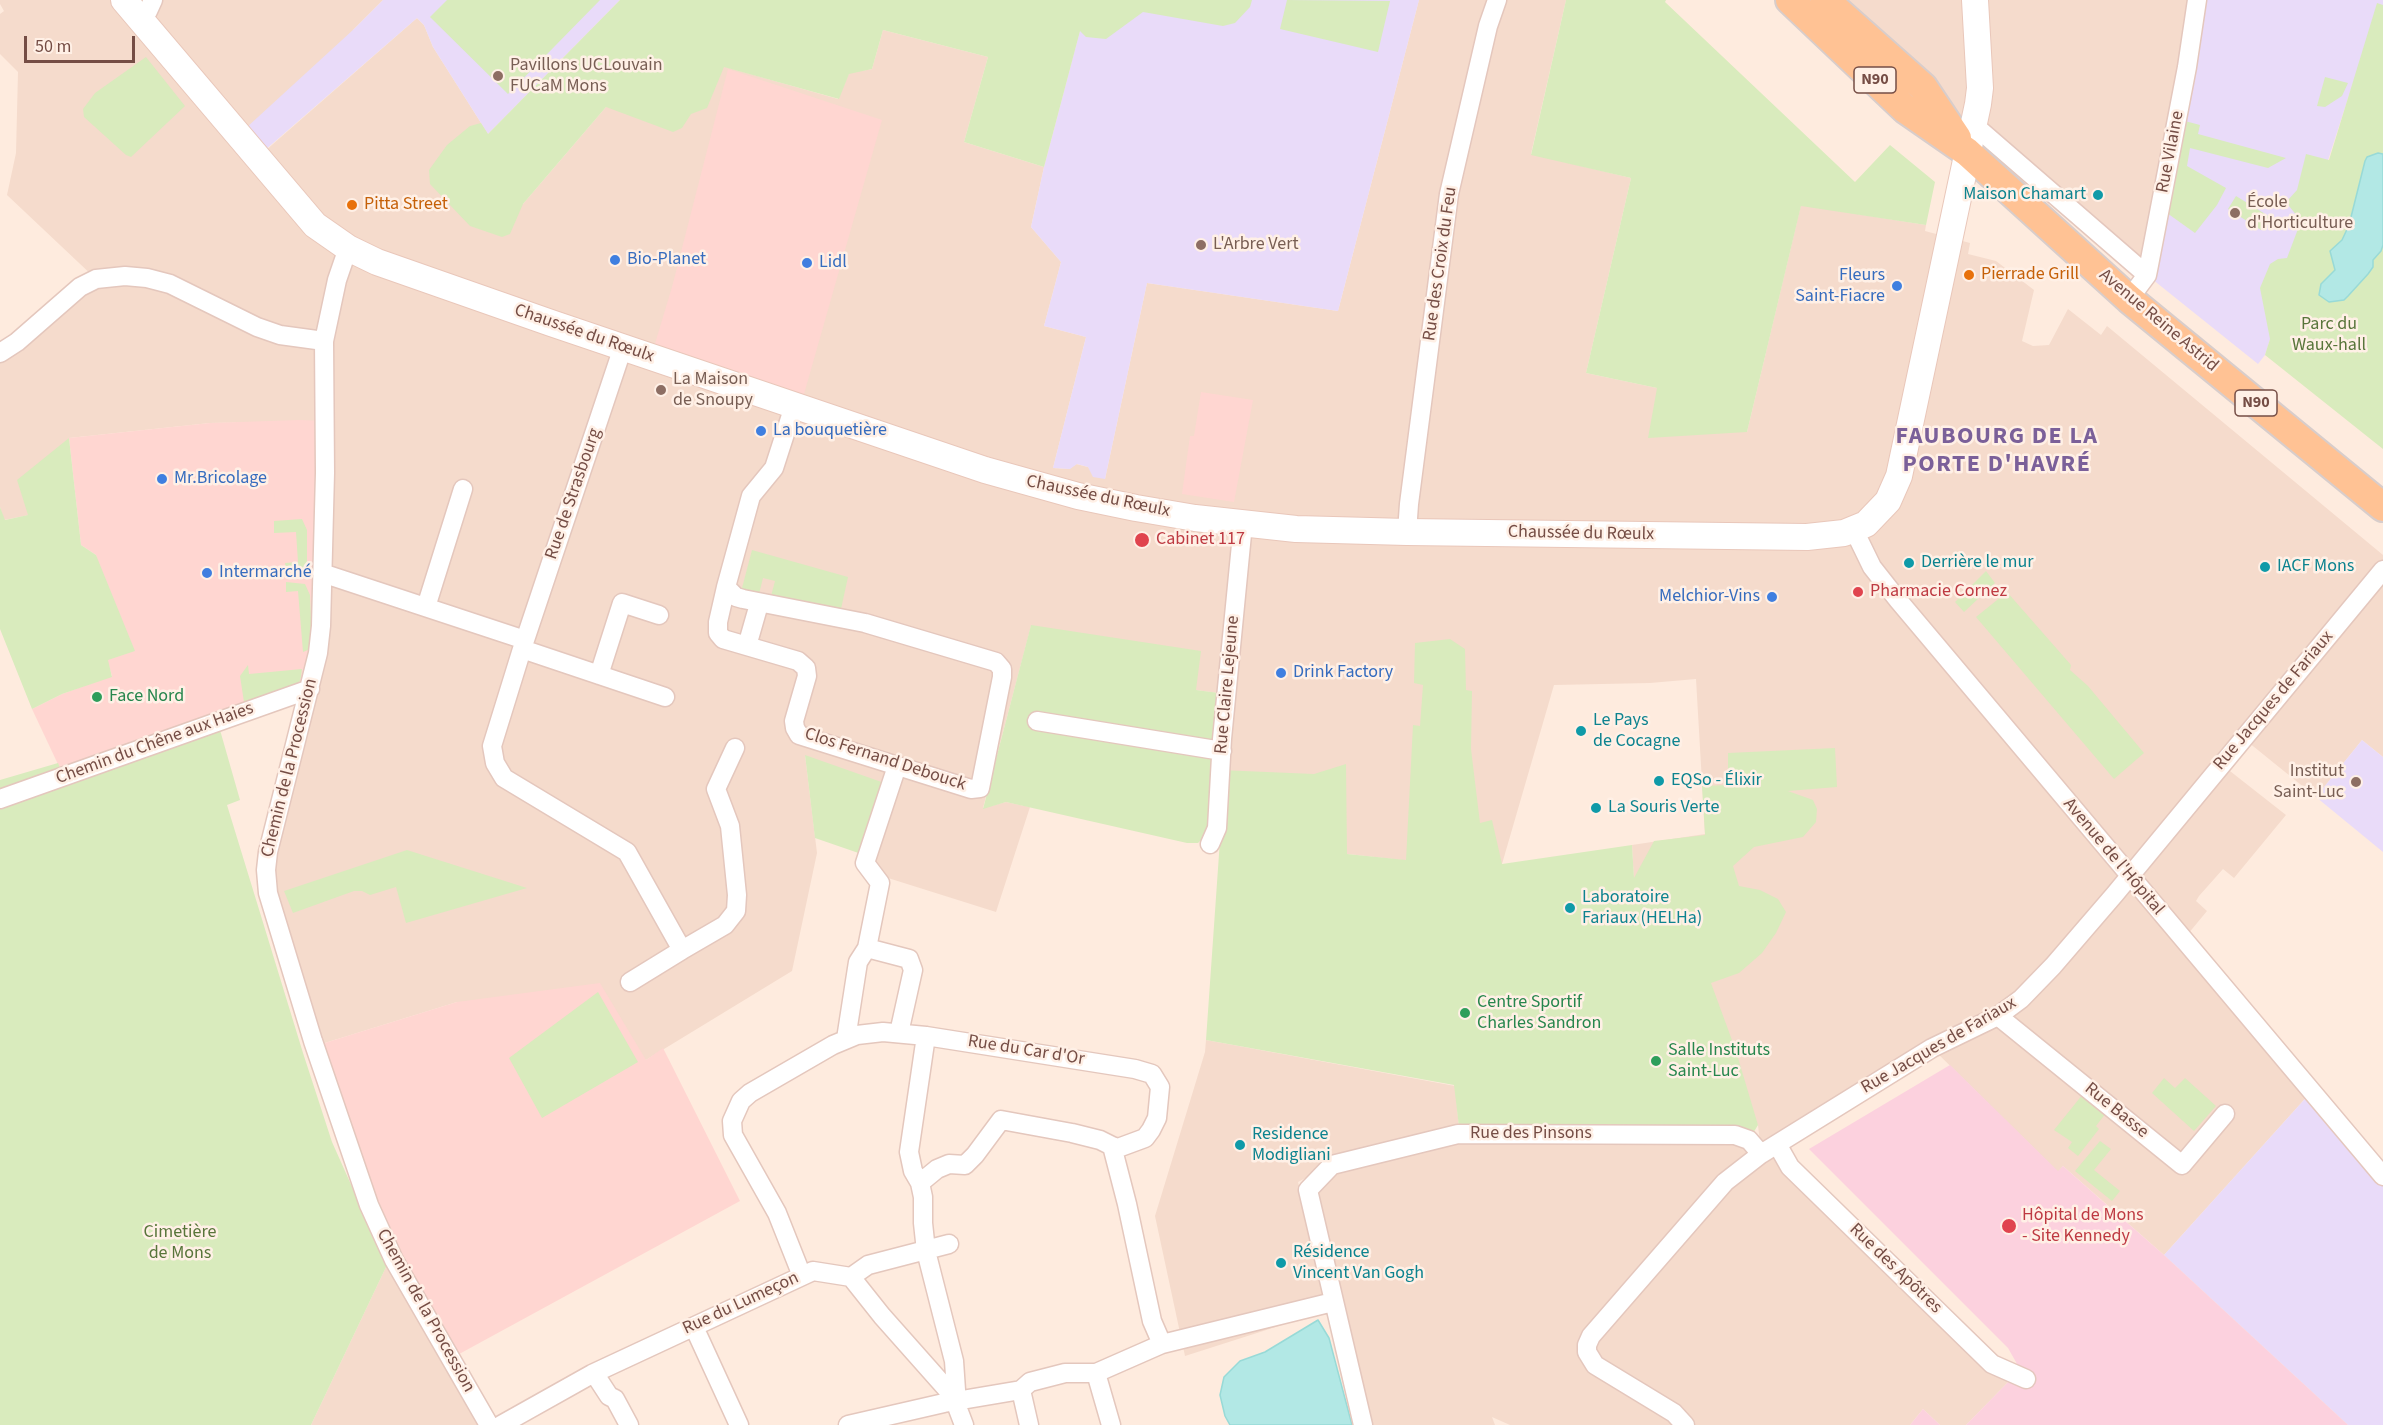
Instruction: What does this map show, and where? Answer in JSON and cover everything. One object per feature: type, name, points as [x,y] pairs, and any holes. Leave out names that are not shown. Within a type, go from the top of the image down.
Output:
[{"type":"main road","name":"Chaussée du Rœulx","points":[[124,0],[147,10],[315,225],[348,248],[377,262],[794,406],[1038,485],[1136,508],[1243,524],[1307,529],[1807,537],[1834,535],[1866,524],[1882,510],[1899,476],[1980,88],[1975,0]]},
{"type":"main road","name":"N90","points":[[1790,0],[1905,109],[1967,152]]},
{"type":"main road","name":"N90","points":[[1825,0],[1923,87],[1967,152]]},
{"type":"main road","name":"Avenue Reine Astrid","points":[[1967,152],[2129,299],[2383,507]]},
{"type":"street","name":"Rue des Croix du Feu","points":[[1407,532],[1449,194],[1488,26],[1497,0]]},
{"type":"street","name":"Rue Vilaine","points":[[2129,299],[2147,275],[2187,68],[2197,0]]},
{"type":"street","name":"Avenue Reine Astrid","points":[[1974,125],[2147,275]]},
{"type":"street","name":"Chemin de la Procession","points":[[348,248],[337,280],[324,341],[326,421],[318,653],[268,852],[266,870],[268,893],[313,1041],[369,1205],[394,1260],[489,1425]]},
{"type":"street","points":[[0,353],[17,342],[80,287],[96,279],[125,276],[147,278],[170,284],[257,327],[280,335],[324,341]]},
{"type":"street","name":"Rue de Strasbourg","points":[[623,347],[523,644],[492,746],[497,770],[504,778],[627,852],[682,950]]},
{"type":"street","name":"Clos Fernand Debouck","points":[[726,587],[736,597],[759,604],[817,612],[865,623],[996,662],[1002,669],[993,729],[980,788],[972,789],[799,735],[794,721],[807,676],[806,668],[798,661],[723,639],[718,633],[718,622],[726,587],[751,496],[774,468],[794,406]]},
{"type":"street","points":[[426,607],[463,489]]},
{"type":"street","name":"Rue Claire Lejeune","points":[[1210,844],[1217,828],[1243,524]]},
{"type":"street","name":"Avenue de l'Hôpital","points":[[1854,530],[1872,567],[1898,600],[2383,1176]]},
{"type":"street","name":"Rue Jacques de Fariaux","points":[[1686,1425],[1674,1413],[1595,1365],[1587,1352],[1587,1344],[1591,1336],[1725,1182],[1761,1154],[1932,1048],[1998,1016],[2021,999],[2054,966],[2383,570]]},
{"type":"street","points":[[322,573],[426,607],[598,675],[665,697]]},
{"type":"street","points":[[598,675],[622,603],[659,615]]},
{"type":"street","points":[[747,646],[759,604]]},
{"type":"street","name":"Chemin du Chêne aux Haies","points":[[0,799],[310,689]]},
{"type":"street","points":[[1037,721],[1222,751]]},
{"type":"street","points":[[630,982],[725,925],[736,911],[737,895],[730,826],[716,789],[735,748]]},
{"type":"street","points":[[846,1039],[858,962],[867,948],[880,884],[865,863],[897,766]]},
{"type":"street","points":[[867,948],[909,959],[913,970],[898,1034]]},
{"type":"street","name":"Rue Basse","points":[[1998,1016],[2182,1165],[2225,1114]]},
{"type":"street","name":"Rue du Car d'Or","points":[[802,1276],[777,1213],[734,1136],[732,1121],[741,1101],[750,1093],[846,1039],[883,1032],[926,1036],[1135,1069],[1152,1074],[1160,1087],[1157,1118],[1151,1130],[1145,1138],[1118,1148],[1112,1146]]},
{"type":"street","points":[[926,1036],[909,1152],[913,1171],[920,1183],[927,1251],[954,1361],[955,1401]]},
{"type":"street","points":[[920,1183],[937,1169],[949,1164],[965,1165],[1001,1120],[1072,1133],[1100,1140],[1112,1146],[1152,1322],[1162,1344]]},
{"type":"street","name":"Rue des Pinsons","points":[[1333,1302],[1308,1190],[1332,1165],[1458,1134],[1736,1135],[1749,1140],[1761,1154]]},
{"type":"street","name":"Rue des Apôtres","points":[[1777,1144],[1790,1167],[1992,1364],[2026,1379]]},
{"type":"street","points":[[949,1244],[868,1265],[851,1277],[955,1401],[964,1425]]},
{"type":"street","name":"Rue du Lumeçon","points":[[501,1425],[594,1373],[813,1271],[851,1277]]},
{"type":"street","points":[[848,1425],[955,1401],[1021,1390],[1030,1382],[1065,1373],[1096,1373],[1162,1344],[1333,1302],[1363,1425]]},
{"type":"street","points":[[694,1327],[739,1425]]},
{"type":"street","points":[[594,1373],[609,1396],[615,1399],[629,1425]]},
{"type":"street","points":[[1096,1373],[1111,1425]]},
{"type":"street","points":[[1021,1390],[1029,1425]]},
{"type":"shaded area","points":[[0,0],[383,0],[354,29],[265,151],[417,18],[424,25],[433,47],[488,134],[523,204],[606,107],[652,46],[838,99],[849,73],[872,69],[883,30],[988,57],[964,142],[1044,167],[1031,227],[1061,262],[1044,326],[1086,337],[1053,468],[1069,469],[1076,464],[1088,467],[1105,479],[1147,283],[1338,311],[1419,0],[1566,0],[1531,154],[1631,178],[1586,373],[1657,388],[1747,432],[1801,205],[1926,225],[1925,231],[1970,243],[1968,254],[1996,261],[2034,290],[2022,341],[2033,346],[2049,345],[2068,309],[2101,335],[2107,326],[2383,555],[2383,757],[2362,740],[2316,797],[2243,738],[2221,764],[2286,815],[2234,878],[2223,869],[2199,896],[2196,901],[2207,911],[2183,940],[2312,1091],[2164,1255],[2063,1166],[2058,1172],[1932,1048],[1777,1144],[2015,1375],[1966,1425],[1940,1425],[1923,1409],[1910,1425],[1510,1425],[1492,1417],[1495,1425],[1370,1425],[1308,1190],[1332,1165],[1458,1134],[1749,1140],[1761,1153],[1758,1125],[1640,986],[1632,845],[1705,834],[1696,679],[1650,683],[1554,685],[1502,864],[1484,869],[1220,840],[1218,693],[1196,690],[1031,626],[983,808],[1006,802],[1030,807],[996,912],[869,872],[805,755],[817,853],[792,971],[646,1060],[457,1002],[315,1046],[268,893],[318,653],[325,421],[210,423],[69,438],[29,515],[4,520],[0,507],[0,353],[96,279],[7,195],[16,153],[18,72],[0,54],[0,14],[4,11]]},
{"type":"shaded area","name":"Pavillons UCLouvain FUCaM Mons","points":[[383,0],[620,0],[488,134],[433,47],[424,25],[417,18],[264,151],[246,128]]},
{"type":"shaded area","name":"L'Arbre Vert","points":[[1088,0],[1419,0],[1338,311],[1147,283],[1105,479],[1093,477],[1088,467],[1077,464],[1070,469],[1053,468],[1086,337],[1044,326],[1061,262],[1031,227],[1044,167]]},
{"type":"shaded area","points":[[1825,0],[2197,0],[2149,265],[1923,87]]},
{"type":"shaded area","name":"École d'Horticulture","points":[[2197,0],[2383,0],[2383,55],[2364,49],[2265,355],[2258,364],[2147,275]]},
{"type":"shaded area","points":[[728,69],[882,120],[800,408],[651,357],[672,287]]},
{"type":"shaded area","points":[[1201,392],[1253,400],[1234,502],[1182,494],[1190,436],[1194,436]]},
{"type":"shaded area","points":[[326,421],[310,689],[64,777],[32,709],[62,694],[112,676],[107,660],[96,555],[81,545],[69,438],[210,423]]},
{"type":"shaded area","name":"Institut Saint-Luc","points":[[2362,740],[2383,757],[2383,852],[2316,797]]},
{"type":"shaded area","points":[[600,983],[646,1060],[663,1048],[740,1201],[450,1359],[394,1260],[315,1046],[457,1002]]},
{"type":"shaded area","points":[[1206,1040],[1455,1086],[1459,1127],[1347,1156],[1298,1182],[1332,1309],[1185,1356],[1155,1216],[1205,1052]]},
{"type":"shaded area","name":"Hôpital de Mons - Site Kennedy","points":[[1950,1065],[2058,1171],[2063,1166],[2164,1255],[2348,1425],[1966,1425],[2015,1375],[2025,1378],[2008,1348],[1809,1149]]},
{"type":"shaded area","points":[[2312,1091],[2383,1176],[2383,1425],[2348,1425],[2164,1255]]},
{"type":"shaded area","points":[[387,1265],[489,1425],[311,1425]]},
{"type":"shaded area","points":[[1923,1409],[1940,1425],[1910,1425]]},
{"type":"green space","points":[[447,0],[600,0],[508,94],[430,17]]},
{"type":"green space","points":[[620,0],[1252,0],[1250,7],[1235,23],[1223,26],[1143,12],[1106,39],[1086,37],[1080,31],[1044,167],[964,142],[988,57],[883,30],[872,69],[849,74],[839,99],[724,67],[707,108],[691,114],[682,128],[673,132],[606,107],[523,204],[510,234],[502,237],[470,226],[430,184],[429,170],[447,145],[470,126],[481,123],[488,134]]},
{"type":"green space","points":[[1287,0],[1390,1],[1378,52],[1280,29]]},
{"type":"green space","points":[[1566,0],[1666,0],[1665,2],[1855,182],[1890,145],[1935,182],[1926,225],[1801,206],[1747,432],[1648,438],[1657,388],[1586,373],[1631,178],[1531,155]]},
{"type":"green space","name":"Parc du Waux-hall","points":[[2377,3],[2383,5],[2383,449],[2265,355],[2270,339],[2260,288],[2270,264],[2278,259],[2287,258],[2301,221],[2289,206],[2288,200],[2297,190],[2306,154],[2329,160]]},
{"type":"green space","points":[[146,57],[185,106],[131,157],[84,117],[83,109],[95,93]]},
{"type":"green space","points":[[2325,77],[2348,83],[2342,96],[2325,107],[2317,106]]},
{"type":"green space","points":[[2185,121],[2200,125],[2198,134],[2286,158],[2268,168],[2190,148],[2187,166],[2226,188],[2217,205],[2195,233],[2167,213]]},
{"type":"green space","points":[[2236,196],[2270,217],[2261,230],[2228,209]]},
{"type":"green space","points":[[69,438],[81,545],[96,555],[135,651],[108,660],[112,677],[62,694],[32,709],[0,629],[0,507],[5,520],[28,515],[17,480]]},
{"type":"green space","points":[[302,519],[307,530],[307,562],[303,569],[286,570],[285,563],[298,562],[296,532],[274,533],[274,521]]},
{"type":"green space","points":[[752,550],[848,577],[841,609],[771,596],[775,581],[763,578],[759,594],[746,591],[742,588]]},
{"type":"green space","points":[[1986,571],[1995,583],[1964,612],[1955,602]]},
{"type":"green space","points":[[286,582],[305,584],[310,595],[312,641],[308,650],[303,652],[298,591],[286,592]]},
{"type":"green space","points":[[2007,592],[2071,665],[2070,670],[2088,686],[2144,753],[2114,779],[1976,617]]},
{"type":"green space","points":[[1031,625],[1201,651],[1196,690],[1219,693],[1209,828],[1198,843],[1187,843],[1006,802],[983,809]]},
{"type":"green space","name":"Centre Sportif Charles Sandron","points":[[1450,639],[1465,649],[1466,690],[1472,691],[1471,749],[1480,823],[1492,820],[1502,864],[1632,845],[1634,878],[1654,841],[1705,835],[1702,786],[1728,785],[1728,753],[1835,748],[1837,787],[1788,791],[1813,800],[1817,809],[1816,822],[1803,837],[1754,847],[1733,866],[1739,886],[1760,890],[1778,899],[1786,912],[1776,933],[1762,953],[1739,973],[1711,983],[1736,1051],[1758,1125],[1749,1140],[1459,1127],[1454,1085],[1206,1040],[1220,840],[1220,770],[1314,774],[1346,764],[1347,854],[1406,860],[1413,725],[1420,726],[1423,685],[1414,683],[1415,643]]},
{"type":"green space","points":[[248,665],[249,674],[302,669],[301,677],[299,683],[287,690],[244,702],[240,676]]},
{"type":"green space","name":"Cimetière de Mons","points":[[220,730],[240,800],[227,805],[303,1053],[332,1142],[387,1265],[311,1425],[0,1425],[0,809]]},
{"type":"green space","points":[[805,755],[890,785],[873,858],[815,838]]},
{"type":"green space","points":[[58,763],[64,777],[0,799],[0,780]]},
{"type":"green space","points":[[407,850],[527,888],[406,923],[396,887],[370,895],[362,891],[354,891],[293,913],[284,891]]},
{"type":"green space","points":[[598,992],[638,1062],[542,1118],[509,1058]]},
{"type":"green space","points":[[2164,1078],[2175,1088],[2185,1078],[2216,1106],[2194,1131],[2152,1093]]},
{"type":"green space","points":[[2083,1094],[2106,1113],[2096,1126],[2099,1129],[2078,1156],[2068,1148],[2072,1142],[2054,1130]]},
{"type":"green space","points":[[2100,1141],[2111,1149],[2094,1170],[2120,1191],[2112,1201],[2075,1171]]},
{"type":"water","points":[[2378,153],[2383,154],[2383,245],[2373,260],[2373,267],[2348,296],[2344,300],[2329,302],[2319,295],[2321,284],[2335,270],[2330,251],[2342,240],[2349,225],[2365,161],[2367,157]]},
{"type":"water","points":[[1318,1320],[1329,1338],[1352,1425],[1230,1425],[1225,1416],[1220,1395],[1224,1377],[1240,1361],[1265,1352]]},
{"type":"place","name":"Pavillons UCLouvain FUCaM Mons","points":[[498,76]]},
{"type":"place","name":"Maison Chamart","points":[[2098,195]]},
{"type":"place","name":"Pitta Street","points":[[352,205]]},
{"type":"place","name":"École d'Horticulture","points":[[2235,213]]},
{"type":"place","name":"L'Arbre Vert","points":[[1201,245]]},
{"type":"place","name":"Bio-Planet","points":[[615,260]]},
{"type":"place","name":"Lidl","points":[[807,263]]},
{"type":"place","name":"Pierrade Grill","points":[[1969,275]]},
{"type":"place","name":"Fleurs Saint-Fiacre","points":[[1897,286]]},
{"type":"place","name":"La Maison de Snoupy","points":[[661,390]]},
{"type":"place","name":"La bouquetière","points":[[761,431]]},
{"type":"place","name":"Mr.Bricolage","points":[[162,479]]},
{"type":"place","name":"Cabinet 117","points":[[1142,540]]},
{"type":"place","name":"Derrière le mur","points":[[1909,563]]},
{"type":"place","name":"IACF Mons","points":[[2265,567]]},
{"type":"place","name":"Intermarché","points":[[207,573]]},
{"type":"place","name":"Pharmacie Cornez","points":[[1858,592]]},
{"type":"place","name":"Melchior-Vins","points":[[1772,597]]},
{"type":"place","name":"Drink Factory","points":[[1281,673]]},
{"type":"place","name":"Face Nord","points":[[97,697]]},
{"type":"place","name":"Le Pays de Cocagne","points":[[1581,731]]},
{"type":"place","name":"EQSo - Élixir","points":[[1659,781]]},
{"type":"place","name":"Institut Saint-Luc","points":[[2356,782]]},
{"type":"place","name":"La Souris Verte","points":[[1596,808]]},
{"type":"place","name":"Laboratoire Fariaux (HELHa)","points":[[1570,908]]},
{"type":"place","name":"Centre Sportif Charles Sandron","points":[[1465,1013]]},
{"type":"place","name":"Salle Instituts Saint-Luc","points":[[1656,1061]]},
{"type":"place","name":"Residence Modigliani","points":[[1240,1145]]},
{"type":"place","name":"Hôpital de Mons - Site Kennedy","points":[[2009,1226]]},
{"type":"place","name":"Résidence Vincent Van Gogh","points":[[1281,1263]]},
{"type":"district","name":"FAUBOURG DE LA PORTE D'HAVRÉ","points":[[1997,452]]}]
